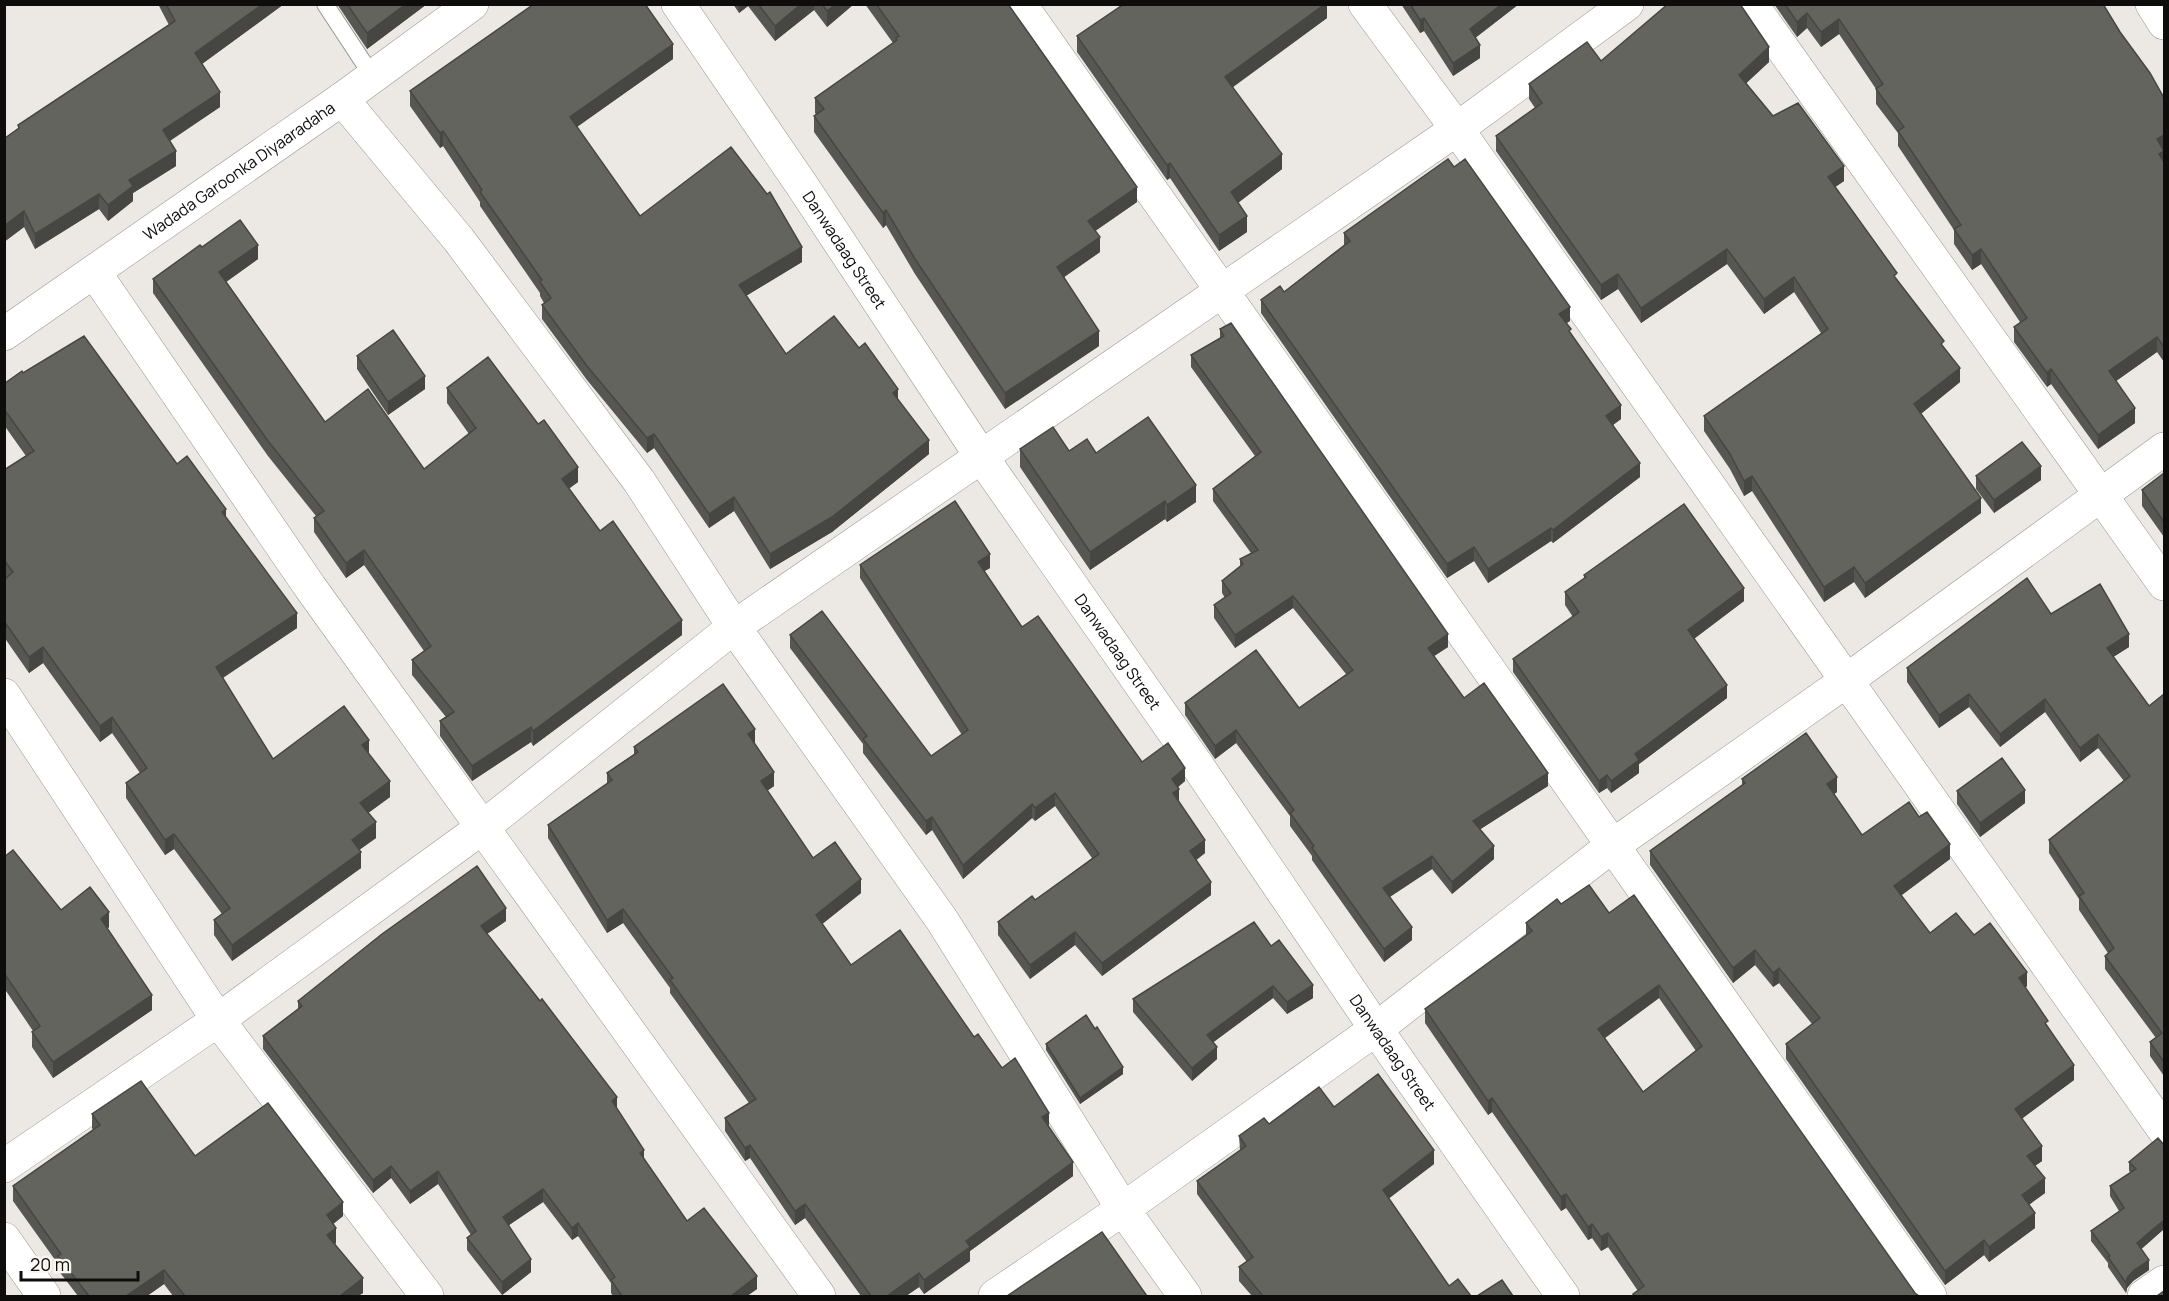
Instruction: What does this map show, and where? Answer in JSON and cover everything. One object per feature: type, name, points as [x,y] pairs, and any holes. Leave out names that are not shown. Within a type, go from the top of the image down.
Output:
[{"type":"street","name":"Wadada Garoonka Diyaaradaha","points":[[4,334],[95,273],[342,99],[472,4]]},
{"type":"street","name":"Danwadaag Street","points":[[678,4],[801,184],[981,456],[1563,1296]]},
{"type":"street","points":[[1020,4],[1930,1296]]},
{"type":"street","points":[[1365,4],[1457,129],[2164,1130]]},
{"type":"street","points":[[4,1166],[218,1020],[483,827],[734,627],[1457,129],[1627,4]]},
{"type":"street","points":[[1751,4],[2164,584]]},
{"type":"street","points":[[2152,4],[2164,23]]},
{"type":"street","points":[[342,99],[459,240],[625,463],[734,627],[942,920],[1123,1209],[1185,1296]]},
{"type":"street","points":[[95,273],[310,587],[819,1296]]},
{"type":"street","points":[[995,1296],[1123,1209],[1376,1029],[1612,846],[1846,681],[2164,449]]},
{"type":"street","points":[[4,695],[218,1020],[427,1296]]},
{"type":"street","points":[[4,1239],[44,1296]]},
{"type":"street","points":[[2144,1296],[2164,1282]]},
{"type":"lane","points":[[325,4],[373,77]]},
{"type":"building","points":[[166,4],[263,4],[195,53],[220,92],[163,130],[176,151],[129,180],[133,186],[108,205],[99,194],[35,234],[24,211],[4,226],[4,139],[19,128],[18,125],[175,21]]},
{"type":"building","points":[[347,4],[406,4],[367,33]]},
{"type":"building","points":[[534,4],[645,4],[673,44],[570,117],[640,216],[731,147],[767,194],[770,192],[802,247],[739,285],[786,354],[834,316],[859,348],[865,343],[898,389],[893,393],[929,440],[832,517],[770,554],[734,497],[709,514],[654,434],[647,438],[587,366],[542,305],[551,298],[540,282],[542,280],[480,192],[482,190],[443,131],[440,133],[410,91]]},
{"type":"building","points":[[758,4],[801,4],[775,26]]},
{"type":"building","points":[[822,4],[836,4],[827,11]]},
{"type":"building","points":[[876,4],[1008,4],[1137,187],[1088,221],[1100,237],[1057,267],[1099,331],[1005,393],[915,259],[886,210],[883,213],[814,116],[824,109],[815,98],[897,40],[899,36]]},
{"type":"building","points":[[1124,4],[1325,4],[1225,77],[1282,154],[1231,192],[1247,216],[1219,235],[1170,163],[1167,165],[1077,36]]},
{"type":"building","points":[[1410,4],[1502,4],[1470,29],[1480,45],[1453,63],[1424,18],[1420,20]]},
{"type":"building","points":[[1668,4],[1740,4],[1769,47],[1739,75],[1773,116],[1798,103],[1844,166],[1828,177],[1897,273],[1894,276],[1944,341],[1941,344],[1960,368],[1914,404],[1981,498],[1865,583],[1854,567],[1824,587],[1752,476],[1744,481],[1730,454],[1704,416],[1828,329],[1794,277],[1764,299],[1727,249],[1641,308],[1618,274],[1601,285],[1496,136],[1542,103],[1529,84],[1587,42],[1601,61]]},
{"type":"building","points":[[1785,4],[2103,4],[2150,73],[2164,98],[2164,135],[2157,139],[2164,151],[2159,154],[2164,162],[2164,347],[2157,337],[2109,371],[2135,408],[2098,435],[2051,369],[2047,373],[2014,327],[2027,318],[1981,249],[1972,255],[1954,229],[1961,225],[1898,131],[1904,127],[1876,89],[1883,84],[1839,19],[1821,32],[1807,13],[1797,22]]},
{"type":"building","points":[[1448,159],[1454,167],[1465,159],[1570,307],[1559,314],[1621,405],[1606,416],[1640,463],[1553,530],[1551,528],[1488,569],[1474,547],[1447,564],[1261,300],[1280,286],[1284,292],[1350,241],[1344,233]]},
{"type":"building","points":[[240,220],[258,245],[219,272],[325,422],[368,389],[424,469],[476,428],[447,388],[488,357],[538,424],[544,420],[578,467],[562,479],[600,531],[613,521],[682,620],[533,731],[531,727],[472,766],[440,721],[454,712],[412,660],[431,646],[364,550],[346,563],[314,518],[324,511],[268,441],[153,279]]},
{"type":"building","points":[[1231,323],[1448,634],[1428,648],[1464,698],[1484,683],[1548,773],[1473,821],[1494,846],[1452,882],[1432,856],[1383,888],[1412,927],[1384,949],[1312,848],[1314,846],[1290,813],[1294,810],[1236,730],[1215,746],[1185,703],[1256,650],[1299,708],[1353,670],[1293,596],[1235,635],[1214,605],[1231,593],[1222,581],[1243,564],[1240,559],[1258,550],[1213,489],[1261,452],[1191,355],[1224,336],[1220,329]]},
{"type":"building","points":[[393,330],[425,376],[388,402],[357,356]]},
{"type":"building","points":[[84,336],[177,464],[187,456],[226,509],[222,512],[297,613],[216,667],[273,759],[344,706],[369,740],[362,745],[390,781],[360,803],[376,822],[352,840],[361,852],[232,945],[214,920],[230,908],[174,834],[165,840],[126,783],[147,768],[112,717],[100,726],[43,647],[29,657],[4,621],[4,580],[13,572],[4,560],[4,470],[34,451],[4,409],[4,384],[22,371],[23,373]]},
{"type":"building","points":[[1148,417],[1196,485],[1167,505],[1165,501],[1090,552],[1020,449],[1053,427],[1069,451],[1087,439],[1096,453]]},
{"type":"building","points":[[2022,442],[2041,466],[1994,500],[1976,476]]},
{"type":"building","points":[[2164,473],[2164,522],[2142,490]]},
{"type":"building","points":[[955,501],[990,554],[978,562],[1022,627],[1038,616],[1142,762],[1168,743],[1185,768],[1172,779],[1179,789],[1173,793],[1205,840],[1190,851],[1211,882],[1102,963],[1075,932],[1030,965],[998,922],[1032,896],[1035,900],[1099,854],[1055,793],[1035,808],[1032,804],[963,865],[932,817],[926,821],[863,739],[867,736],[790,635],[822,611],[931,756],[968,730],[860,565]]},
{"type":"building","points":[[1684,504],[1744,588],[1688,630],[1727,685],[1635,754],[1639,760],[1611,781],[1607,775],[1599,781],[1513,659],[1579,612],[1565,592],[1586,577],[1584,575]]},
{"type":"building","points":[[2027,578],[2051,614],[2100,584],[2129,634],[2107,648],[2149,706],[2164,694],[2164,1062],[2150,1042],[2162,1033],[2105,956],[2114,948],[2079,896],[2084,893],[2049,840],[2130,776],[2098,734],[2080,748],[2045,699],[2000,734],[1969,694],[1939,715],[1907,668]]},
{"type":"building","points":[[723,684],[755,729],[748,734],[774,772],[761,781],[813,858],[835,842],[861,879],[816,915],[851,965],[900,930],[974,1037],[978,1034],[1002,1068],[1015,1058],[1049,1113],[1042,1117],[1073,1162],[966,1241],[970,1247],[924,1280],[919,1273],[887,1296],[871,1296],[805,1204],[795,1211],[750,1145],[745,1148],[725,1118],[756,1099],[670,980],[673,978],[623,909],[607,920],[548,825],[612,780],[607,773],[638,752],[634,747]]},
{"type":"building","points":[[1806,733],[1837,777],[1827,784],[1862,835],[1909,802],[1919,817],[1927,812],[1950,844],[1894,886],[1930,933],[1956,913],[1974,935],[1990,923],[2027,972],[2019,978],[2048,1021],[2045,1023],[2074,1065],[2015,1109],[2042,1146],[2027,1156],[2045,1178],[2022,1195],[2035,1213],[1989,1247],[1984,1240],[1945,1271],[1786,1044],[1820,1018],[1779,968],[1773,973],[1755,950],[1733,968],[1650,851],[1745,783],[1742,779]]},
{"type":"building","points":[[2002,758],[2025,790],[1980,823],[1957,791]]},
{"type":"building","points":[[13,850],[61,910],[90,887],[109,912],[101,919],[152,995],[53,1062],[32,1032],[40,1026],[4,973],[4,857]]},
{"type":"building","points":[[477,866],[506,908],[481,926],[540,1001],[542,999],[617,1097],[612,1101],[644,1150],[640,1153],[687,1221],[704,1208],[757,1276],[731,1296],[622,1296],[611,1280],[615,1277],[578,1223],[572,1228],[543,1189],[503,1217],[531,1259],[502,1282],[467,1238],[476,1231],[438,1171],[410,1191],[391,1166],[373,1180],[263,1036],[302,1006],[298,1001],[382,934]]},
{"type":"building","points":[[1589,885],[1609,913],[1634,895],[1919,1296],[1635,1296],[1633,1294],[1644,1286],[1608,1233],[1601,1237],[1592,1224],[1588,1227],[1566,1194],[1561,1197],[1492,1098],[1488,1101],[1425,1009],[1532,931],[1526,923],[1557,899],[1561,904]],"holes":[[[1659,985],[1702,1046],[1643,1092],[1598,1029]]]},
{"type":"building","points":[[1254,922],[1271,946],[1279,940],[1313,985],[1287,1002],[1273,986],[1207,1035],[1217,1047],[1192,1068],[1133,999]]},
{"type":"building","points":[[1086,1015],[1095,1029],[1097,1027],[1123,1067],[1080,1098],[1046,1044]]},
{"type":"building","points":[[1378,1074],[1434,1150],[1383,1190],[1449,1286],[1458,1279],[1471,1296],[1263,1296],[1239,1267],[1253,1257],[1197,1181],[1246,1146],[1239,1136],[1264,1118],[1269,1124],[1319,1087],[1334,1107]]},
{"type":"building","points":[[141,1081],[195,1156],[268,1103],[343,1202],[327,1215],[336,1228],[327,1235],[363,1278],[340,1296],[185,1296],[164,1270],[126,1296],[89,1296],[58,1256],[61,1254],[13,1186],[100,1125],[92,1114]]},
{"type":"building","points":[[2158,1138],[2164,1145],[2164,1220],[2137,1243],[2149,1260],[2133,1271],[2126,1283],[2108,1257],[2110,1256],[2091,1231],[2124,1208],[2110,1186],[2136,1169],[2129,1162]]},
{"type":"building","points":[[1102,1232],[1147,1296],[1007,1296]]},
{"type":"building","points":[[1502,1280],[1513,1296],[1477,1296]]}]
